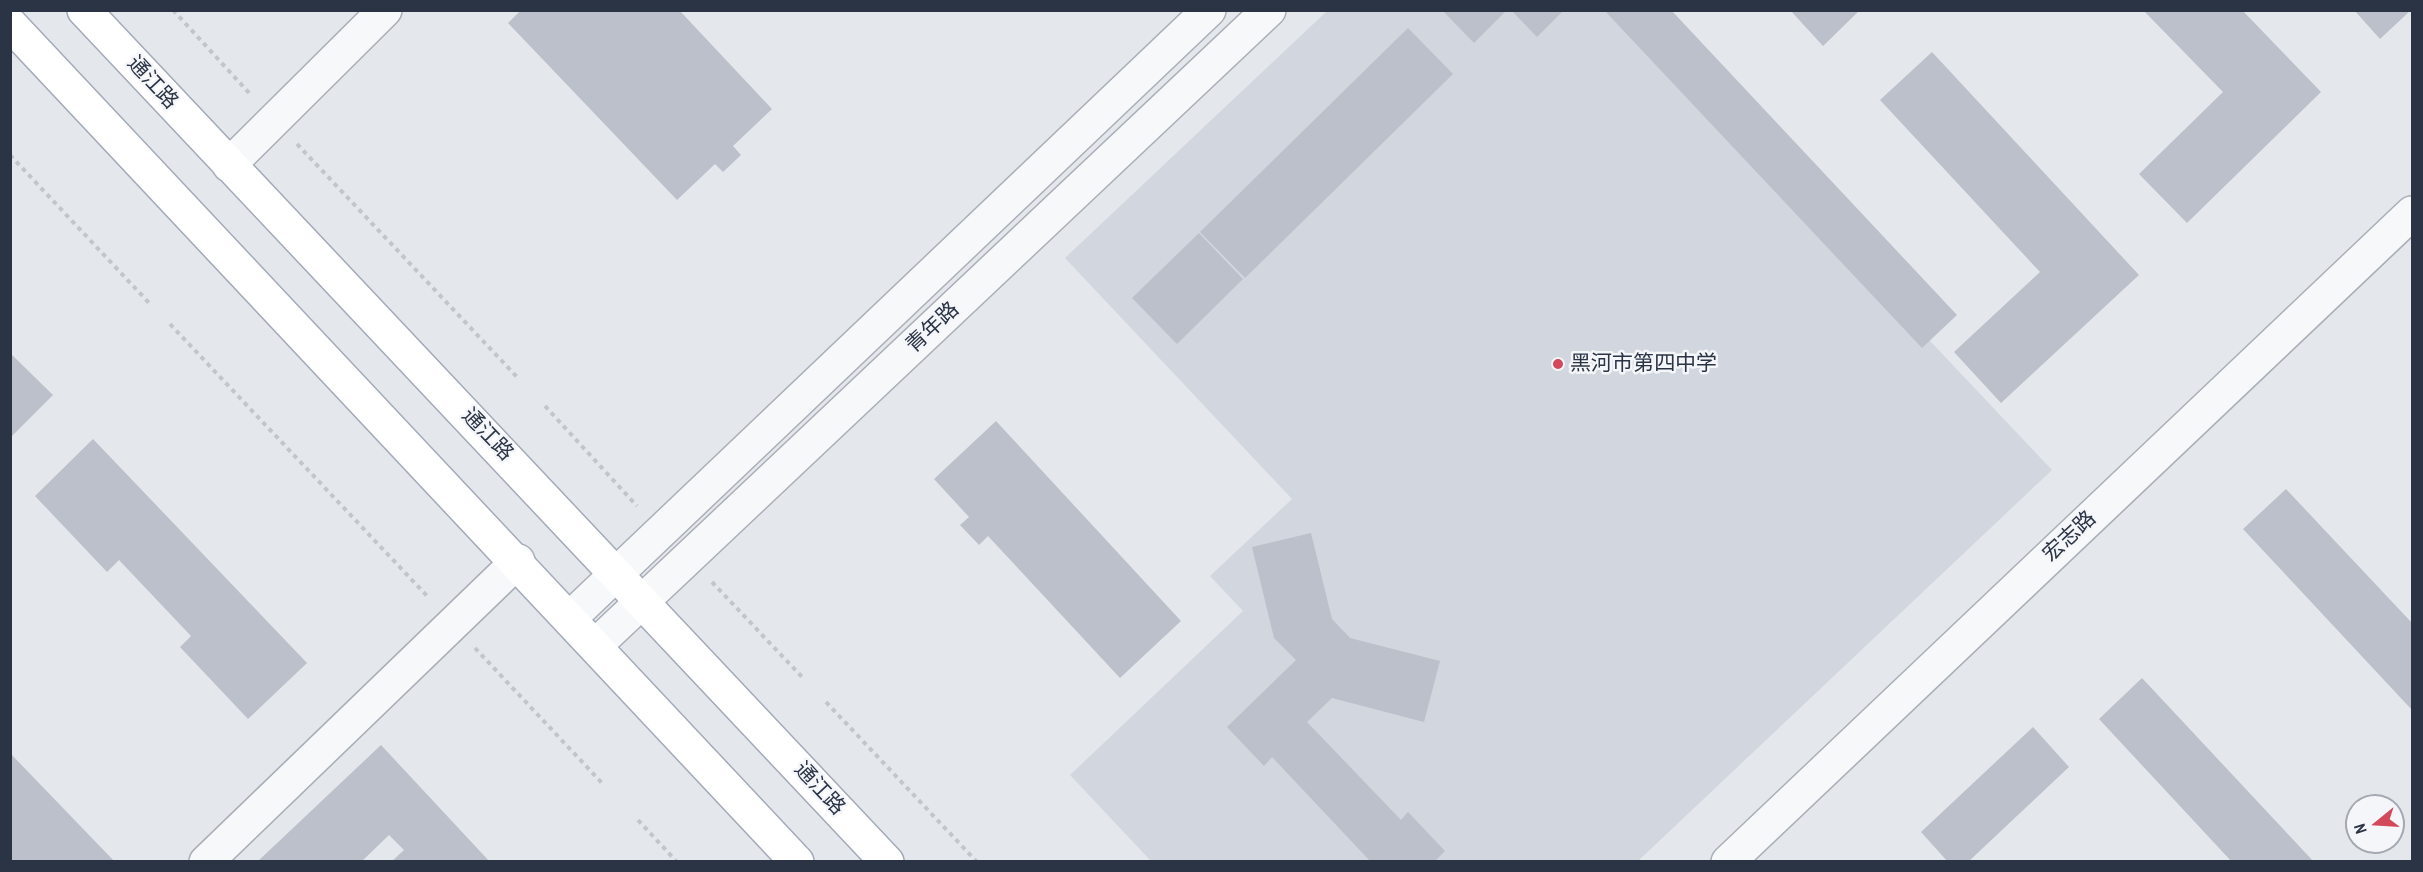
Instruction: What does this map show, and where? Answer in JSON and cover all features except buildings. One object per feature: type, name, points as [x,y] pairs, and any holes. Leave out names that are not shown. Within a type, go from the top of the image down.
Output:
[{"type":"main road","name":"通江路","points":[[84,10],[887,861]]},
{"type":"main road","points":[[10,24],[518,561],[797,861]]},
{"type":"street","name":"青年路","points":[[570,618],[1209,10]]},
{"type":"street","name":"青年路","points":[[596,645],[1269,10]]},
{"type":"street","points":[[229,165],[382,11]]},
{"type":"street","name":"宏志路","points":[[1728,861],[2412,213]]},
{"type":"street","points":[[206,861],[518,561]]},
{"type":"path","points":[[173,10],[252,96]]},
{"type":"path","points":[[294,142],[517,377]]},
{"type":"path","points":[[10,155],[151,305]]},
{"type":"path","points":[[170,324],[429,599]]},
{"type":"path","points":[[468,640],[602,783]]},
{"type":"path","points":[[826,702],[977,861]]},
{"type":"path","points":[[638,820],[677,861]]},
{"type":"shaded area","name":"黑河市第四中学","points":[[1327,11],[1618,11],[2052,470],[1638,861],[1151,861],[1070,775],[1243,611],[1210,576],[1292,499],[1065,258]]},
{"type":"place","name":"黑河市第四中学","points":[[1558,364]]}]
